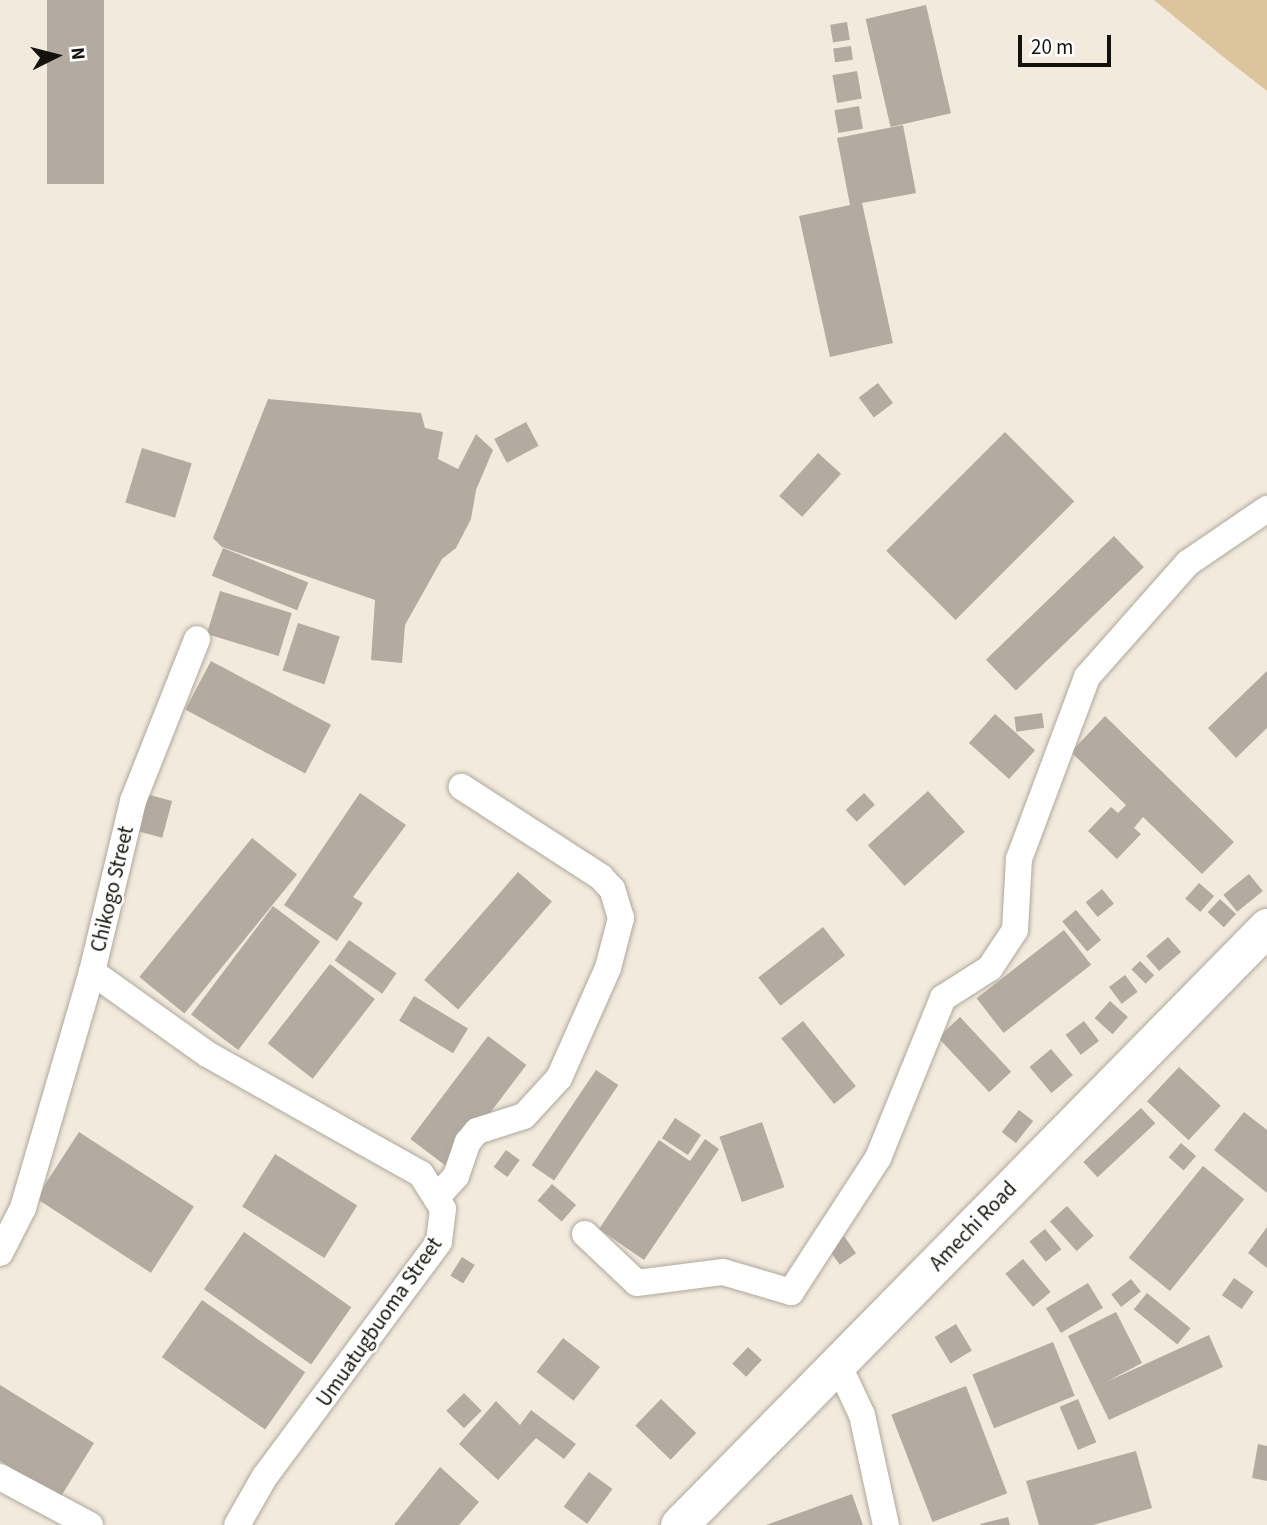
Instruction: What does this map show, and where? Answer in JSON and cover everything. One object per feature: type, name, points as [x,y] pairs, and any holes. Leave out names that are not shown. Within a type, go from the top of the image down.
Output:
[{"type":"main road","name":"Amechi Road","points":[[679,1525],[1267,927]]},
{"type":"street","points":[[585,1234],[637,1283],[723,1272],[791,1292],[878,1158],[943,999],[990,968],[1015,930],[1019,859],[1087,677],[1188,563],[1267,509]]},
{"type":"street","name":"Chikogo Street","points":[[0,1253],[23,1208],[92,972],[133,802],[197,639]]},
{"type":"street","points":[[92,972],[207,1054],[421,1174],[438,1196],[456,1176],[468,1142],[477,1131],[524,1116],[559,1078],[608,968],[621,918],[612,889],[601,877],[462,787]]},
{"type":"street","name":"Umuatugbuoma Street","points":[[237,1525],[265,1476],[439,1242],[444,1226],[438,1196]]},
{"type":"street","points":[[838,1364],[862,1415],[886,1525]]},
{"type":"street","points":[[0,1477],[90,1525]]},
{"type":"shaded area","points":[[1154,0],[1267,0],[1267,91],[1221,55]]},
{"type":"building","points":[[47,0],[104,0],[104,184],[47,184]]},
{"type":"building","points":[[926,5],[951,113],[891,127],[866,19]]},
{"type":"building","points":[[847,22],[850,40],[833,42],[830,25]]},
{"type":"building","points":[[851,46],[853,60],[835,62],[833,49]]},
{"type":"building","points":[[857,71],[862,99],[837,103],[832,75]]},
{"type":"building","points":[[859,106],[863,129],[838,133],[834,110]]},
{"type":"building","points":[[903,125],[916,193],[862,203],[893,343],[830,357],[799,216],[850,205],[837,138]]},
{"type":"building","points":[[878,383],[893,403],[874,417],[859,397]]},
{"type":"building","points":[[268,399],[421,413],[425,428],[443,432],[438,459],[458,469],[476,434],[493,450],[476,490],[471,519],[456,548],[442,559],[405,625],[402,663],[371,660],[375,600],[222,547],[213,538]]},
{"type":"building","points":[[526,422],[539,446],[507,463],[494,439]]},
{"type":"building","points":[[1005,432],[1074,501],[956,620],[886,551]]},
{"type":"building","points":[[142,448],[192,463],[175,518],[125,503]]},
{"type":"building","points":[[818,453],[841,474],[802,517],[779,496]]},
{"type":"building","points":[[1114,536],[1144,567],[1016,691],[986,660]]},
{"type":"building","points":[[223,548],[308,582],[297,610],[212,576]]},
{"type":"building","points":[[220,591],[292,613],[279,656],[207,634]]},
{"type":"building","points":[[298,623],[340,637],[324,684],[283,671]]},
{"type":"building","points":[[211,661],[331,725],[305,773],[185,710]]},
{"type":"building","points":[[1267,671],[1267,728],[1236,758],[1208,728]]},
{"type":"building","points":[[1042,713],[1044,728],[1016,732],[1014,717]]},
{"type":"building","points":[[995,714],[1035,750],[1009,779],[969,743]]},
{"type":"building","points":[[1105,716],[1234,842],[1202,874],[1143,817],[1134,828],[1141,834],[1117,859],[1088,831],[1111,807],[1118,813],[1126,805],[1071,752]]},
{"type":"building","points":[[928,791],[965,832],[905,886],[868,845]]},
{"type":"building","points":[[360,793],[406,825],[353,897],[363,903],[337,941],[284,905]]},
{"type":"building","points":[[864,793],[875,805],[857,822],[846,810]]},
{"type":"building","points":[[146,794],[172,801],[162,838],[136,831]]},
{"type":"building","points":[[252,838],[297,875],[184,1014],[139,977]]},
{"type":"building","points":[[518,872],[552,902],[458,1009],[424,980]]},
{"type":"building","points":[[1249,874],[1263,891],[1237,912],[1223,895]]},
{"type":"building","points":[[1199,883],[1214,896],[1200,912],[1185,899]]},
{"type":"building","points":[[1102,889],[1114,904],[1098,917],[1086,902]]},
{"type":"building","points":[[1220,899],[1236,914],[1224,927],[1208,912]]},
{"type":"building","points":[[273,906],[320,942],[238,1050],[191,1015]]},
{"type":"building","points":[[1076,910],[1101,940],[1087,951],[1062,922]]},
{"type":"building","points":[[823,927],[845,955],[781,1006],[758,977]]},
{"type":"building","points":[[1064,930],[1091,965],[1004,1033],[977,998]]},
{"type":"building","points":[[1168,937],[1181,952],[1159,971],[1146,956]]},
{"type":"building","points":[[349,940],[397,973],[382,994],[335,960]]},
{"type":"building","points":[[1140,961],[1154,975],[1146,984],[1132,969]]},
{"type":"building","points":[[330,964],[375,999],[313,1079],[268,1044]]},
{"type":"building","points":[[1125,975],[1138,992],[1122,1004],[1109,987]]},
{"type":"building","points":[[414,996],[468,1028],[453,1053],[399,1021]]},
{"type":"building","points":[[1110,1001],[1128,1017],[1112,1034],[1095,1018]]},
{"type":"building","points":[[960,1017],[1011,1072],[989,1092],[938,1037]]},
{"type":"building","points":[[803,1021],[856,1086],[834,1104],[781,1039]]},
{"type":"building","points":[[1084,1021],[1099,1041],[1081,1055],[1066,1035]]},
{"type":"building","points":[[488,1036],[526,1065],[449,1168],[410,1139]]},
{"type":"building","points":[[1051,1049],[1073,1075],[1051,1093],[1030,1067]]},
{"type":"building","points":[[1179,1067],[1221,1106],[1189,1140],[1147,1101]]},
{"type":"building","points":[[596,1070],[618,1085],[554,1180],[532,1165]]},
{"type":"building","points":[[1141,1108],[1155,1123],[1098,1177],[1083,1162]]},
{"type":"building","points":[[1019,1110],[1033,1121],[1016,1143],[1002,1132]]},
{"type":"building","points":[[1244,1112],[1267,1130],[1267,1193],[1214,1150]]},
{"type":"building","points":[[675,1118],[701,1135],[688,1155],[662,1138]]},
{"type":"building","points":[[762,1122],[784,1187],[742,1202],[719,1137]]},
{"type":"building","points":[[79,1132],[194,1207],[151,1273],[36,1198]]},
{"type":"building","points":[[705,1139],[719,1149],[644,1260],[599,1229],[659,1140],[690,1161]]},
{"type":"building","points":[[1181,1143],[1196,1156],[1184,1170],[1169,1157]]},
{"type":"building","points":[[506,1150],[520,1160],[507,1177],[494,1167]]},
{"type":"building","points":[[275,1154],[357,1205],[324,1258],[242,1207]]},
{"type":"building","points":[[1203,1166],[1244,1199],[1170,1291],[1129,1258]]},
{"type":"building","points":[[552,1184],[576,1205],[562,1222],[538,1201]]},
{"type":"building","points":[[1067,1206],[1094,1236],[1077,1251],[1050,1221]]},
{"type":"building","points":[[1267,1227],[1267,1268],[1248,1253]]},
{"type":"building","points":[[1045,1229],[1061,1249],[1046,1262],[1029,1242]]},
{"type":"building","points":[[244,1232],[351,1307],[311,1364],[204,1289]]},
{"type":"building","points":[[844,1236],[856,1253],[840,1265],[828,1247]]},
{"type":"building","points":[[462,1257],[475,1265],[463,1284],[450,1276]]},
{"type":"building","points":[[1023,1259],[1051,1292],[1033,1307],[1005,1274]]},
{"type":"building","points":[[1234,1278],[1254,1292],[1242,1309],[1222,1295]]},
{"type":"building","points":[[1131,1279],[1141,1292],[1121,1307],[1111,1294]]},
{"type":"building","points":[[1088,1283],[1103,1308],[1061,1333],[1046,1308]]},
{"type":"building","points":[[1147,1293],[1191,1328],[1177,1345],[1134,1309]]},
{"type":"building","points":[[202,1300],[305,1372],[265,1430],[162,1357]]},
{"type":"building","points":[[1116,1312],[1142,1363],[1106,1382],[1209,1335],[1223,1367],[1109,1420],[1068,1336]]},
{"type":"building","points":[[956,1324],[972,1351],[951,1363],[935,1337]]},
{"type":"building","points":[[563,1338],[600,1367],[574,1401],[537,1372]]},
{"type":"building","points":[[1053,1342],[1075,1396],[994,1428],[972,1375]]},
{"type":"building","points":[[748,1347],[762,1360],[746,1377],[732,1364]]},
{"type":"building","points":[[0,1385],[94,1443],[60,1498],[0,1461]]},
{"type":"building","points":[[966,1386],[1007,1493],[933,1522],[891,1415]]},
{"type":"building","points":[[464,1393],[482,1411],[464,1428],[446,1411]]},
{"type":"building","points":[[661,1399],[696,1433],[671,1460],[635,1426]]},
{"type":"building","points":[[1078,1399],[1096,1442],[1078,1450],[1060,1407]]},
{"type":"building","points":[[496,1401],[520,1425],[531,1410],[576,1444],[564,1459],[536,1438],[498,1480],[459,1444]]},
{"type":"building","points":[[1258,1444],[1267,1446],[1267,1481],[1252,1478]]},
{"type":"building","points":[[1136,1451],[1152,1508],[1093,1525],[1039,1525],[1026,1481]]},
{"type":"building","points":[[440,1467],[479,1502],[459,1525],[394,1525]]},
{"type":"building","points":[[589,1472],[612,1489],[587,1524],[564,1507]]},
{"type":"building","points":[[852,1494],[863,1525],[766,1525]]},
{"type":"building","points":[[1008,1517],[1010,1525],[980,1524]]}]
